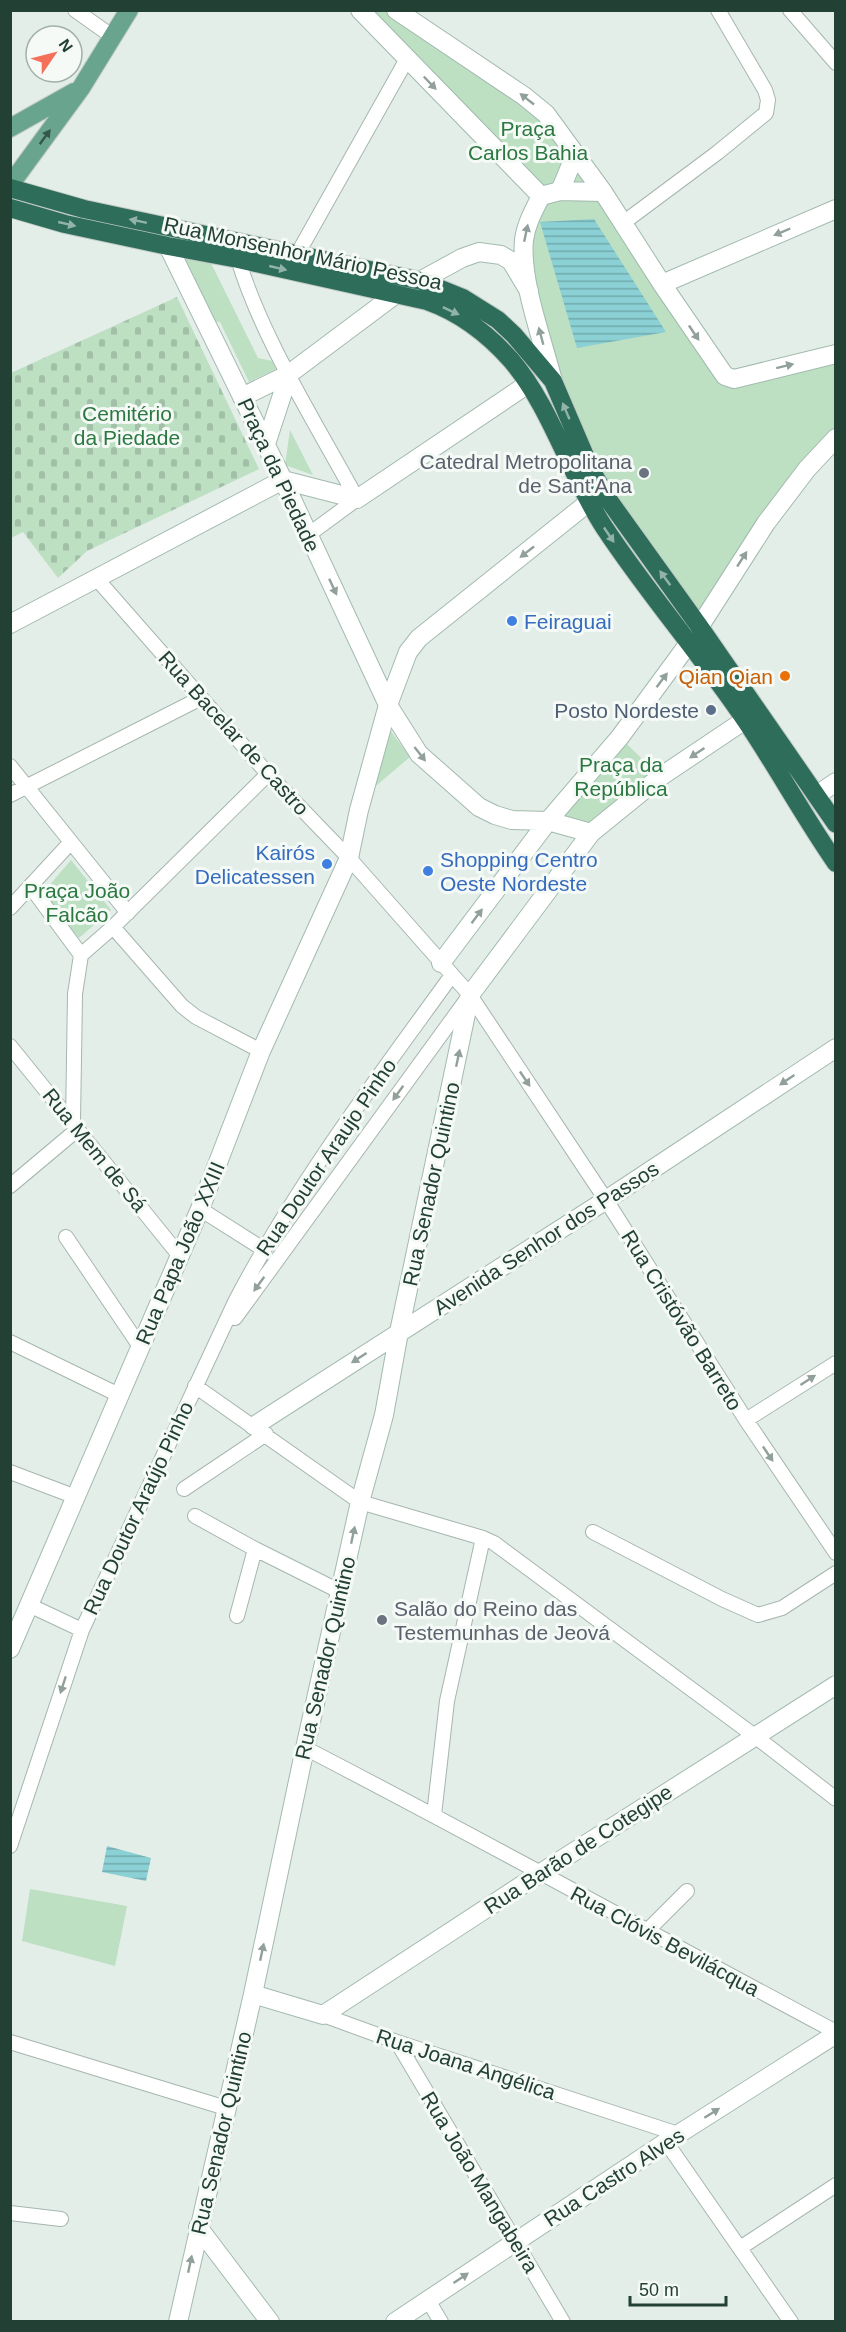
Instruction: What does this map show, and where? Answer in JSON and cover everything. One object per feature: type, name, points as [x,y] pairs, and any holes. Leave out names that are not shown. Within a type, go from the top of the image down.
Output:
[{"type":"highway","name":"Rua Monsenhor Mário Pessoa","points":[[10,187],[84,209],[421,281],[463,297],[498,320],[527,349],[553,381],[592,472],[605,494],[833,815]]},
{"type":"highway","name":"Rua Monsenhor Mário Pessoa","points":[[10,208],[65,224],[427,301],[460,315],[494,341],[528,384],[589,502],[639,579],[745,720],[836,863]]},
{"type":"highway","points":[[745,720],[770,742],[836,840]]},
{"type":"main road","points":[[10,187],[81,88],[129,10]]},
{"type":"main road","points":[[10,128],[81,88]]},
{"type":"street","points":[[75,10],[112,37]]},
{"type":"street","points":[[360,10],[541,196]]},
{"type":"street","points":[[396,10],[524,96],[546,114],[624,223],[718,368],[729,378],[734,379],[836,354]]},
{"type":"street","points":[[624,223],[766,113],[768,100],[765,90],[718,10]]},
{"type":"street","points":[[790,10],[836,63]]},
{"type":"street","points":[[298,253],[406,59]]},
{"type":"street","points":[[560,191],[575,155]]},
{"type":"street","points":[[553,381],[529,291],[524,240],[531,216],[541,196],[560,191],[603,192]]},
{"type":"street","points":[[662,284],[836,209]]},
{"type":"street","name":"Praça da Piedade","points":[[168,246],[266,444],[388,705],[423,759],[479,807],[495,815],[512,820],[548,821],[591,833]]},
{"type":"street","points":[[242,396],[289,374],[396,294],[462,258],[479,252],[501,255],[511,261],[529,291]]},
{"type":"street","points":[[238,259],[246,285],[289,374],[357,499]]},
{"type":"street","points":[[266,444],[289,374]]},
{"type":"street","points":[[308,535],[357,499],[528,384]]},
{"type":"street","points":[[447,969],[548,821],[620,737],[689,643],[766,523],[807,469],[836,438]]},
{"type":"street","points":[[10,624],[283,480],[357,499]]},
{"type":"street","name":"Rua Papa João XXIII","points":[[10,1649],[31,1606],[200,1209],[261,1051],[350,858],[359,810],[388,705],[413,644],[589,502]]},
{"type":"street","name":"Rua Bacelar de Castro","points":[[96,578],[268,774],[350,858],[470,994]]},
{"type":"street","points":[[10,795],[201,698]]},
{"type":"street","points":[[470,994],[591,833],[660,777],[745,720]]},
{"type":"street","points":[[10,766],[128,913]]},
{"type":"street","points":[[10,1186],[75,1125],[75,994],[81,955],[128,913],[268,774]]},
{"type":"street","points":[[817,795],[836,782]]},
{"type":"street","points":[[10,908],[71,842]]},
{"type":"street","points":[[31,887],[81,955]]},
{"type":"street","points":[[113,927],[182,1006],[196,1017],[261,1051]]},
{"type":"street","name":"Rua Doutor Araujo Pinho","points":[[195,1386],[263,1249],[447,969]]},
{"type":"street","name":"Rua Doutor Araujo Pinho","points":[[214,1346],[470,994]]},
{"type":"street","name":"Rua Cristóvão Barreto","points":[[470,994],[606,1200],[746,1420],[836,1553]]},
{"type":"street","name":"Rua Senador Quintino","points":[[178,2322],[253,1994],[360,1502],[384,1415],[399,1332],[470,994]]},
{"type":"street","name":"Rua Mem de Sá","points":[[10,1046],[179,1255]]},
{"type":"street","name":"Avenida Senhor dos Passos","points":[[260,1430],[399,1332],[606,1200],[836,1048]]},
{"type":"street","points":[[200,1209],[263,1249]]},
{"type":"street","points":[[66,1237],[141,1348]]},
{"type":"street","points":[[10,1342],[121,1396]]},
{"type":"street","points":[[746,1420],[836,1363]]},
{"type":"street","points":[[195,1386],[360,1502],[483,1538],[506,1551],[836,1799]]},
{"type":"street","name":"Rua Doutor Araújo Pinho","points":[[10,1846],[82,1630],[195,1386]]},
{"type":"street","points":[[184,1489],[260,1430]]},
{"type":"street","points":[[10,1472],[76,1497]]},
{"type":"street","points":[[195,1516],[340,1592]]},
{"type":"street","points":[[593,1532],[722,1599],[758,1615],[782,1608],[836,1573]]},
{"type":"street","points":[[434,1815],[447,1701],[483,1538]]},
{"type":"street","points":[[237,1616],[255,1549]]},
{"type":"street","points":[[31,1606],[82,1630]]},
{"type":"street","name":"Rua Barão de Cotegipe","points":[[323,2015],[836,1685]]},
{"type":"street","name":"Rua Clóvis Bevilácqua","points":[[305,1748],[434,1815],[539,1874],[836,2033]]},
{"type":"street","points":[[647,1931],[687,1891]]},
{"type":"street","name":"Rua Joana Angélica","points":[[253,1994],[323,2015],[672,2138]]},
{"type":"street","name":"Rua Castro Alves","points":[[395,2322],[672,2138],[836,2033]]},
{"type":"street","points":[[10,2042],[226,2108]]},
{"type":"street","name":"Rua João Mangabeira","points":[[397,2042],[564,2322]]},
{"type":"street","points":[[672,2138],[740,2248],[791,2322]]},
{"type":"street","points":[[740,2248],[836,2185]]},
{"type":"street","points":[[10,2213],[61,2218]]},
{"type":"street","points":[[198,2228],[270,2322]]},
{"type":"street","points":[[428,2300],[441,2322]]},
{"type":"green space","name":"Praça Carlos Bahia","points":[[360,11],[396,11],[524,96],[601,196],[724,376],[835,355],[835,435],[763,522],[698,613],[614,500],[557,381],[528,259],[544,196]]},
{"type":"green space","points":[[178,257],[210,261],[258,358],[272,361],[276,369],[249,382],[220,322],[211,322]]},
{"type":"green space","name":"Cemitério da Piedade","points":[[177,297],[259,469],[87,551],[58,578],[23,532],[11,538],[11,373]]},
{"type":"green space","points":[[290,430],[313,475],[285,465]]},
{"type":"green space","points":[[386,725],[410,757],[371,790]]},
{"type":"green space","name":"Praça da República","points":[[620,737],[660,777],[591,833],[548,821]]},
{"type":"green space","name":"Praça João Falcão","points":[[71,860],[111,910],[79,938],[42,894]]},
{"type":"green space","points":[[30,1889],[127,1906],[115,1966],[22,1941]]},
{"type":"water","points":[[594,219],[666,332],[577,348],[540,222]]},
{"type":"water","points":[[107,1846],[151,1858],[146,1881],[102,1872]]},
{"type":"place","name":"Catedral Metropolitana de Sant'Ana","points":[[644,473]]},
{"type":"place","name":"Feiraguai","points":[[512,621]]},
{"type":"place","name":"Qian Qian","points":[[785,676]]},
{"type":"place","name":"Posto Nordeste","points":[[711,710]]},
{"type":"place","name":"Kairós Delicatessen","points":[[327,864]]},
{"type":"place","name":"Shopping Centro Oeste Nordeste","points":[[428,871]]},
{"type":"place","name":"Salão do Reino das Testemunhas de Jeová","points":[[382,1620]]}]
